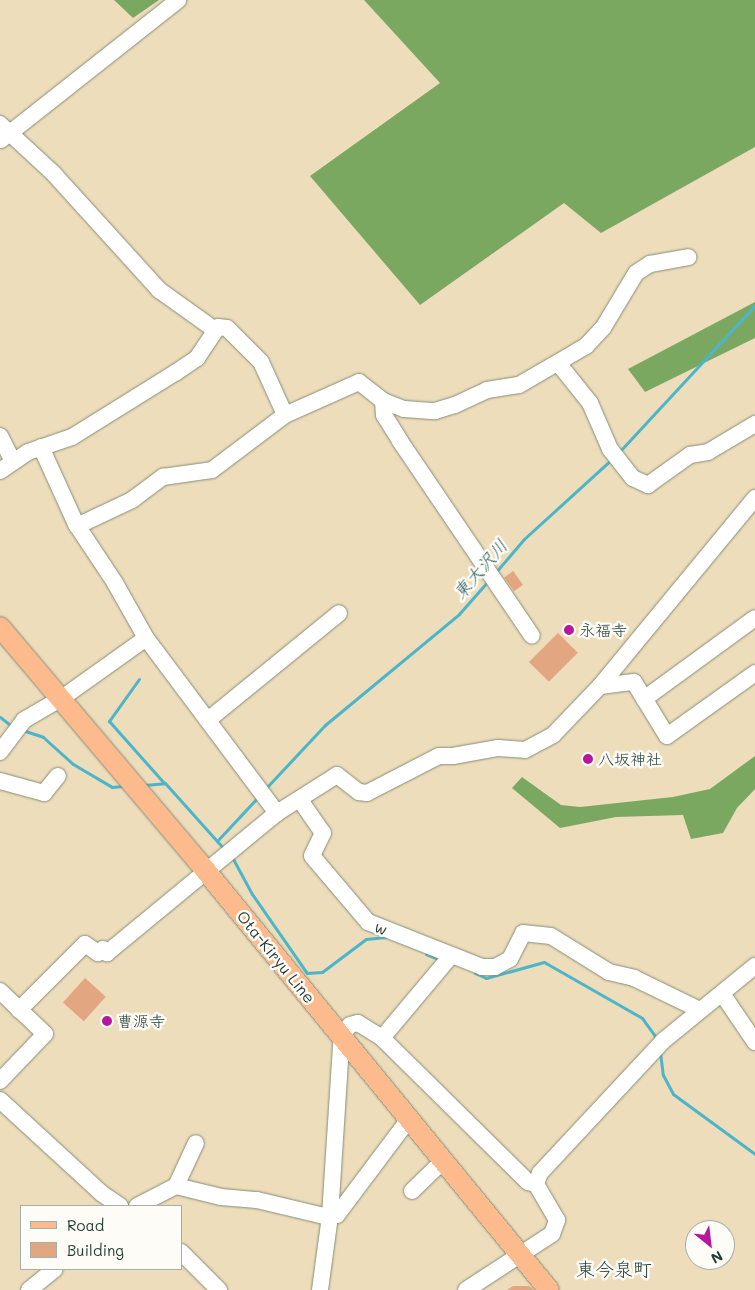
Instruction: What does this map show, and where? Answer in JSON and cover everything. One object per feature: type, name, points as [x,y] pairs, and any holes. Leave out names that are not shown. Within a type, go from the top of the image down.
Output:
[{"type":"main road","name":"Ota-Kiryu Line","points":[[0,627],[62,698],[206,871],[550,1290]]},
{"type":"street","points":[[178,0],[3,133],[53,173],[159,290],[215,330],[227,328],[261,362],[285,414]]},
{"type":"street","points":[[77,526],[132,500],[163,477],[212,470],[285,414],[353,383],[359,382],[383,401],[404,409],[435,411],[487,390],[519,385],[586,346],[599,334],[636,273],[650,264],[688,257]]},
{"type":"street","points":[[0,471],[14,461],[41,447],[72,438],[175,373],[197,358],[215,330]]},
{"type":"street","points":[[558,363],[590,403],[610,449],[633,478],[648,485],[690,454],[708,452],[755,424]]},
{"type":"street","points":[[383,401],[384,415],[400,441],[532,636]]},
{"type":"street","points":[[0,436],[14,461]]},
{"type":"street","points":[[41,447],[77,526],[115,582],[146,638],[276,814]]},
{"type":"street","points":[[19,1010],[85,944],[98,953],[103,949],[107,953],[276,814],[337,775],[359,792],[367,793],[440,756],[453,756],[498,748],[519,751],[535,747],[553,735],[600,686],[755,498]]},
{"type":"street","points":[[208,720],[339,613]]},
{"type":"street","points":[[644,699],[755,618]]},
{"type":"street","points":[[0,752],[15,729],[146,638]]},
{"type":"street","points":[[600,686],[634,682],[667,736],[755,673]]},
{"type":"street","points":[[0,781],[44,793],[58,776]]},
{"type":"street","name":"w","points":[[300,800],[323,834],[312,856],[368,922],[448,960],[482,967],[502,965],[510,959],[523,934],[551,936],[608,972],[634,978],[700,1010]]},
{"type":"street","points":[[382,1038],[448,960]]},
{"type":"street","points":[[536,1184],[540,1173],[658,1047],[700,1010],[723,995],[755,966]]},
{"type":"street","points":[[0,991],[45,1034],[0,1081]]},
{"type":"street","points":[[723,995],[755,1042]]},
{"type":"street","points":[[320,1290],[330,1216],[342,1037],[346,1028],[358,1023],[382,1038],[528,1182],[536,1184],[555,1215],[557,1225],[549,1237],[466,1290]]},
{"type":"street","points":[[0,1100],[101,1193],[119,1205]]},
{"type":"street","points":[[176,1186],[330,1216],[340,1212],[409,1119]]},
{"type":"street","points":[[139,1205],[176,1186],[196,1143]]},
{"type":"street","points":[[412,1191],[443,1161]]},
{"type":"street","points":[[182,1253],[219,1290]]},
{"type":"street","points":[[29,1290],[54,1270]]},
{"type":"green space","points":[[114,0],[159,0],[133,18]]},
{"type":"green space","points":[[364,0],[755,0],[755,147],[601,233],[564,203],[420,305],[310,176],[440,83]]},
{"type":"green space","points":[[755,302],[755,338],[645,392],[628,369]]},
{"type":"green space","points":[[755,756],[755,789],[737,808],[723,833],[691,839],[683,815],[616,817],[560,828],[512,788],[522,777],[561,805],[580,807],[673,797],[710,789]]},
{"type":"building","points":[[513,571],[523,585],[514,591],[504,577]]},
{"type":"building","points":[[558,633],[578,653],[549,682],[529,662]]},
{"type":"building","points":[[85,978],[106,997],[84,1021],[63,1003]]},
{"type":"building","points":[[513,1286],[529,1286],[534,1290],[507,1290]]},
{"type":"waterway","name":"東大沢川","points":[[620,451],[755,305]]},
{"type":"waterway","name":"東大沢川","points":[[495,573],[524,539],[612,459]]},
{"type":"waterway","name":"東大沢川","points":[[266,788],[325,725],[459,614],[489,580]]},
{"type":"waterway","points":[[139,679],[109,721],[164,783]]},
{"type":"waterway","points":[[0,717],[13,727]]},
{"type":"waterway","points":[[22,730],[43,737],[73,764],[112,787],[123,786]]},
{"type":"waterway","points":[[144,785],[165,783],[224,849]]},
{"type":"waterway","name":"東大沢川","points":[[217,841],[258,797]]},
{"type":"waterway","points":[[232,857],[252,894],[307,973],[322,972],[366,939],[386,937]]},
{"type":"waterway","points":[[426,954],[441,960]]},
{"type":"waterway","points":[[475,973],[486,978],[544,962],[642,1018],[657,1039]]},
{"type":"waterway","points":[[660,1052],[663,1075],[673,1094],[755,1154]]},
{"type":"place","name":"永福寺","points":[[569,630]]},
{"type":"place","name":"八坂神社","points":[[588,759]]},
{"type":"place","name":"曹源寺","points":[[107,1021]]},
{"type":"district","name":"東今泉町","points":[[614,1269]]}]
